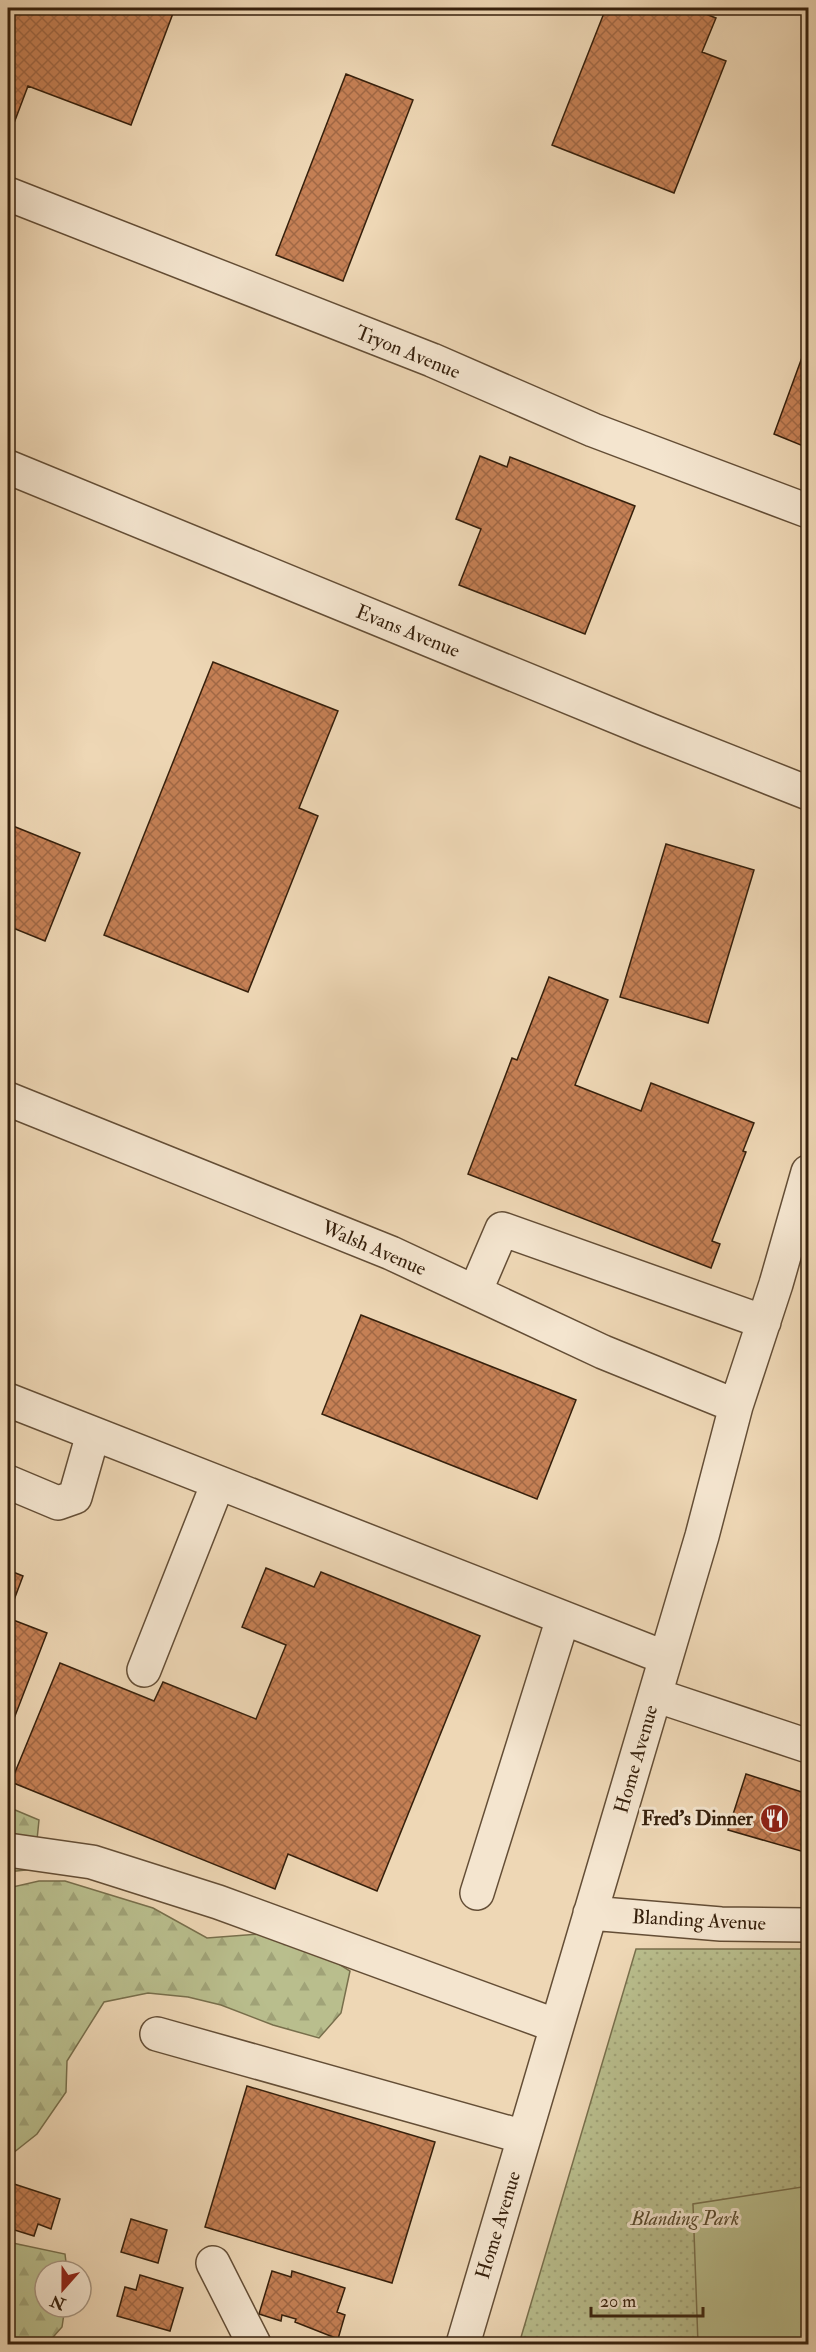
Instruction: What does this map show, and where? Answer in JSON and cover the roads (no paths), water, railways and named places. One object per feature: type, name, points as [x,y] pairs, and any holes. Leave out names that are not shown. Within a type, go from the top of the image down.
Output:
[{"type":"street","name":"Tryon Avenue","points":[[8,194],[432,360],[593,430],[808,511]]},
{"type":"street","name":"Evans Avenue","points":[[8,467],[808,793]]},
{"type":"street","name":"Walsh Avenue","points":[[8,1098],[391,1253],[603,1352],[736,1406]]},
{"type":"street","name":"Home Avenue","points":[[463,2344],[702,1536],[736,1406],[764,1322],[808,1172]]},
{"type":"street","points":[[475,1292],[502,1230],[764,1322]]},
{"type":"street","points":[[8,1400],[666,1658]]},
{"type":"street","points":[[8,1482],[57,1503],[75,1497],[93,1434]]},
{"type":"street","points":[[144,1670],[218,1483]]},
{"type":"street","points":[[477,1893],[563,1618]]},
{"type":"street","points":[[655,1695],[808,1746]]},
{"type":"street","points":[[8,1850],[92,1862],[218,1902],[557,2026]]},
{"type":"street","name":"Blanding Avenue","points":[[590,1913],[721,1924],[808,1925]]},
{"type":"street","points":[[157,2034],[524,2136]]},
{"type":"street","points":[[213,2263],[254,2344]]},
{"type":"place","name":"Fred's Dinner","points":[[774,1818]]},
{"type":"park label","name":"Blanding Park","points":[[685,2218]]}]
